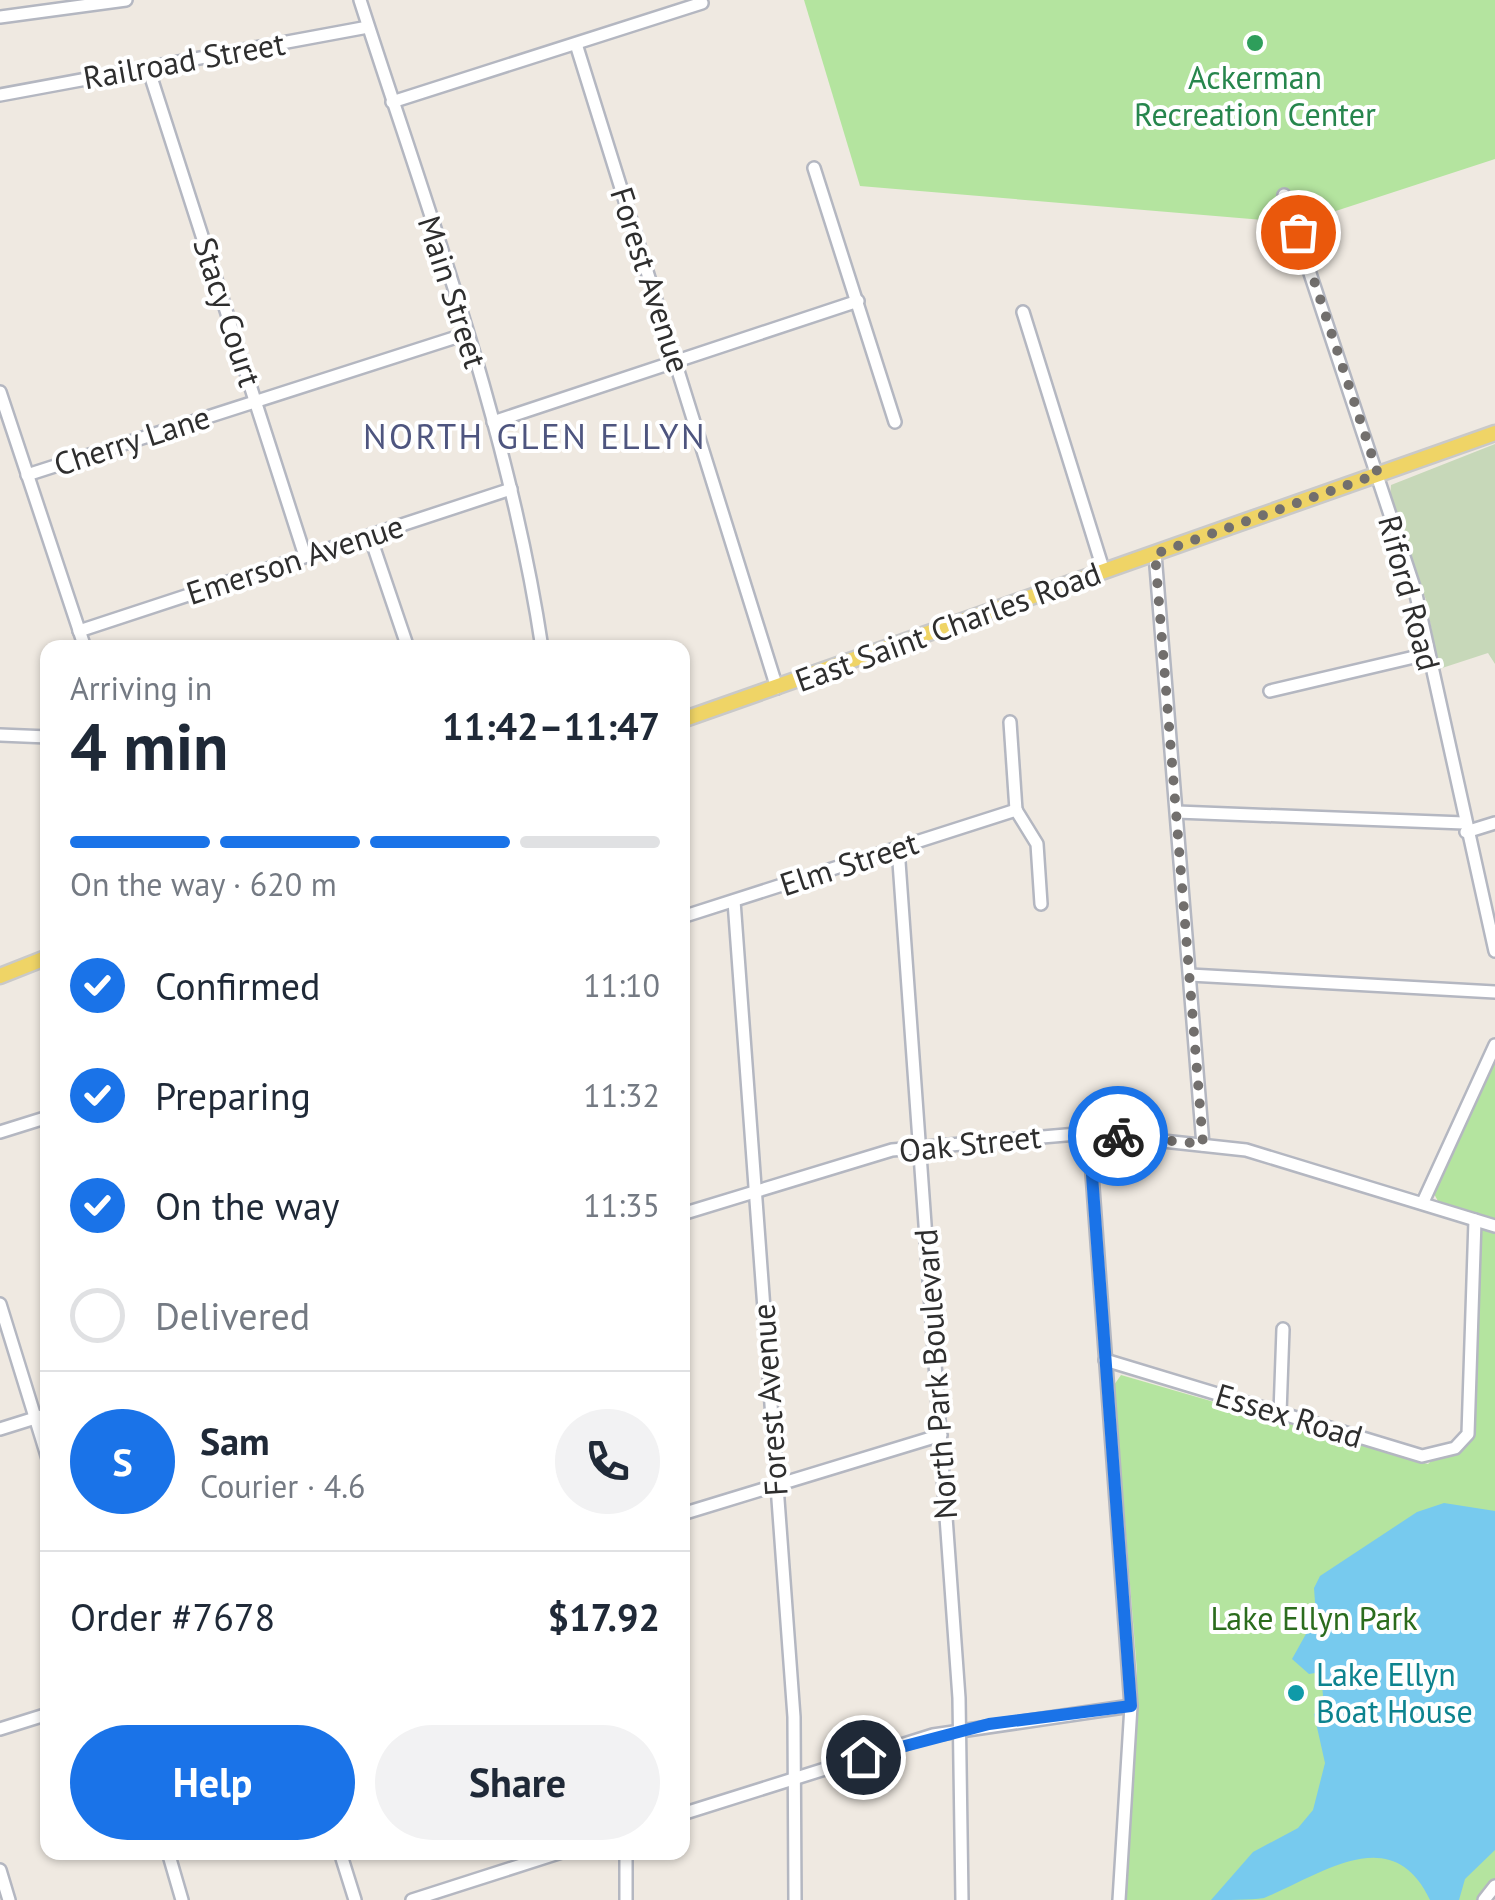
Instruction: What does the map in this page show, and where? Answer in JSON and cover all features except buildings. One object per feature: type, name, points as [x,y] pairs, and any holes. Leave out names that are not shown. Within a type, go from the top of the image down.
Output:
[{"type":"main road","name":"East Saint Charles Road","points":[[690,717],[1495,432]]},
{"type":"main road","points":[[0,976],[40,959]]},
{"type":"street","points":[[0,17],[53,4],[126,0]]},
{"type":"street","name":"Main Street","points":[[360,0],[493,422],[511,489],[540,640]]},
{"type":"street","points":[[392,102],[702,2]]},
{"type":"street","name":"Railroad Street","points":[[0,94],[368,27]]},
{"type":"street","name":"Forest Avenue","points":[[576,44],[777,688]]},
{"type":"street","name":"Stacy Court","points":[[148,68],[305,556]]},
{"type":"street","points":[[814,168],[894,422]]},
{"type":"street","name":"Riford Road","points":[[1284,196],[1414,590],[1495,950]]},
{"type":"street","points":[[493,422],[858,301]]},
{"type":"street","points":[[1023,312],[1104,572]]},
{"type":"street","name":"Cherry Lane","points":[[27,475],[466,334]]},
{"type":"street","points":[[0,392],[83,640]]},
{"type":"street","name":"Emerson Avenue","points":[[80,630],[511,489]]},
{"type":"street","points":[[370,536],[405,640]]},
{"type":"street","points":[[1155,554],[1203,1144]]},
{"type":"street","points":[[1270,691],[1427,654]]},
{"type":"street","points":[[1010,722],[1016,810],[1037,844],[1041,904]]},
{"type":"street","points":[[0,735],[40,738]]},
{"type":"street","name":"Elm Street","points":[[690,915],[1016,810]]},
{"type":"street","points":[[1177,812],[1465,828],[1495,823]]},
{"type":"street","name":"North Park Boulevard","points":[[898,848],[961,1730],[962,1900]]},
{"type":"street","name":"Forest Avenue","points":[[734,901],[794,1717],[795,1900]]},
{"type":"street","points":[[1190,975],[1495,992]]},
{"type":"street","points":[[1423,1202],[1495,1045]]},
{"type":"street","points":[[0,1132],[40,1120]]},
{"type":"street","points":[[1089,1134],[1131,1706],[1119,1900]]},
{"type":"street","name":"Oak Street","points":[[690,1212],[892,1150],[1089,1134],[1246,1150],[1495,1226]]},
{"type":"street","name":"Essex Road","points":[[1106,1360],[1422,1456],[1455,1448],[1468,1434],[1475,1220]]},
{"type":"street","points":[[0,1304],[40,1413]]},
{"type":"street","points":[[1280,1412],[1283,1329]]},
{"type":"street","points":[[0,1429],[40,1416]]},
{"type":"street","points":[[690,1512],[941,1434]]},
{"type":"street","points":[[690,1812],[961,1730],[1131,1706]]},
{"type":"street","points":[[0,1728],[40,1716]]},
{"type":"street","points":[[170,1860],[182,1900]]},
{"type":"street","points":[[342,1860],[354,1900]]},
{"type":"street","points":[[515,1860],[517,1866]]},
{"type":"street","points":[[412,1900],[536,1860]]},
{"type":"street","points":[[626,1860],[626,1900]]},
{"type":"street","points":[[0,1870],[9,1900]]},
{"type":"street","points":[[1484,1900],[1495,1886]]},
{"type":"green space","points":[[804,0],[1495,0],[1495,159],[1299,223],[860,186]]},
{"type":"green space","points":[[1495,444],[1495,664],[1488,653],[1439,669],[1426,600],[1390,498],[1391,485]]},
{"type":"green space","name":"Lake Ellyn Park","points":[[1495,1056],[1495,1878],[1478,1900],[1123,1900],[1137,1671],[1114,1385],[1121,1375],[1428,1464],[1464,1430],[1471,1213],[1439,1203],[1433,1192]]},
{"type":"water","points":[[1444,1503],[1495,1511],[1495,1850],[1465,1879],[1459,1900],[1430,1900],[1414,1876],[1396,1863],[1376,1858],[1332,1867],[1264,1898],[1211,1900],[1253,1852],[1298,1828],[1313,1810],[1325,1763],[1314,1714],[1324,1708],[1322,1684],[1315,1673],[1309,1674],[1292,1659],[1316,1616],[1314,1588],[1320,1576],[1417,1512]]},
{"type":"way so far","points":[[1118,1136],[1203,1144],[1155,554],[1378,474],[1298,232]]},
{"type":"place","name":"Ackerman Recreation Center","points":[[1255,43]]},
{"type":"place","name":"Lake Ellyn Boat House","points":[[1296,1693]]},
{"type":"district","name":"NORTH GLEN ELLYN","points":[[535,437]]},
{"type":"route","points":[[863,1757],[989,1724],[1131,1706],[1089,1134],[1118,1136]]}]
